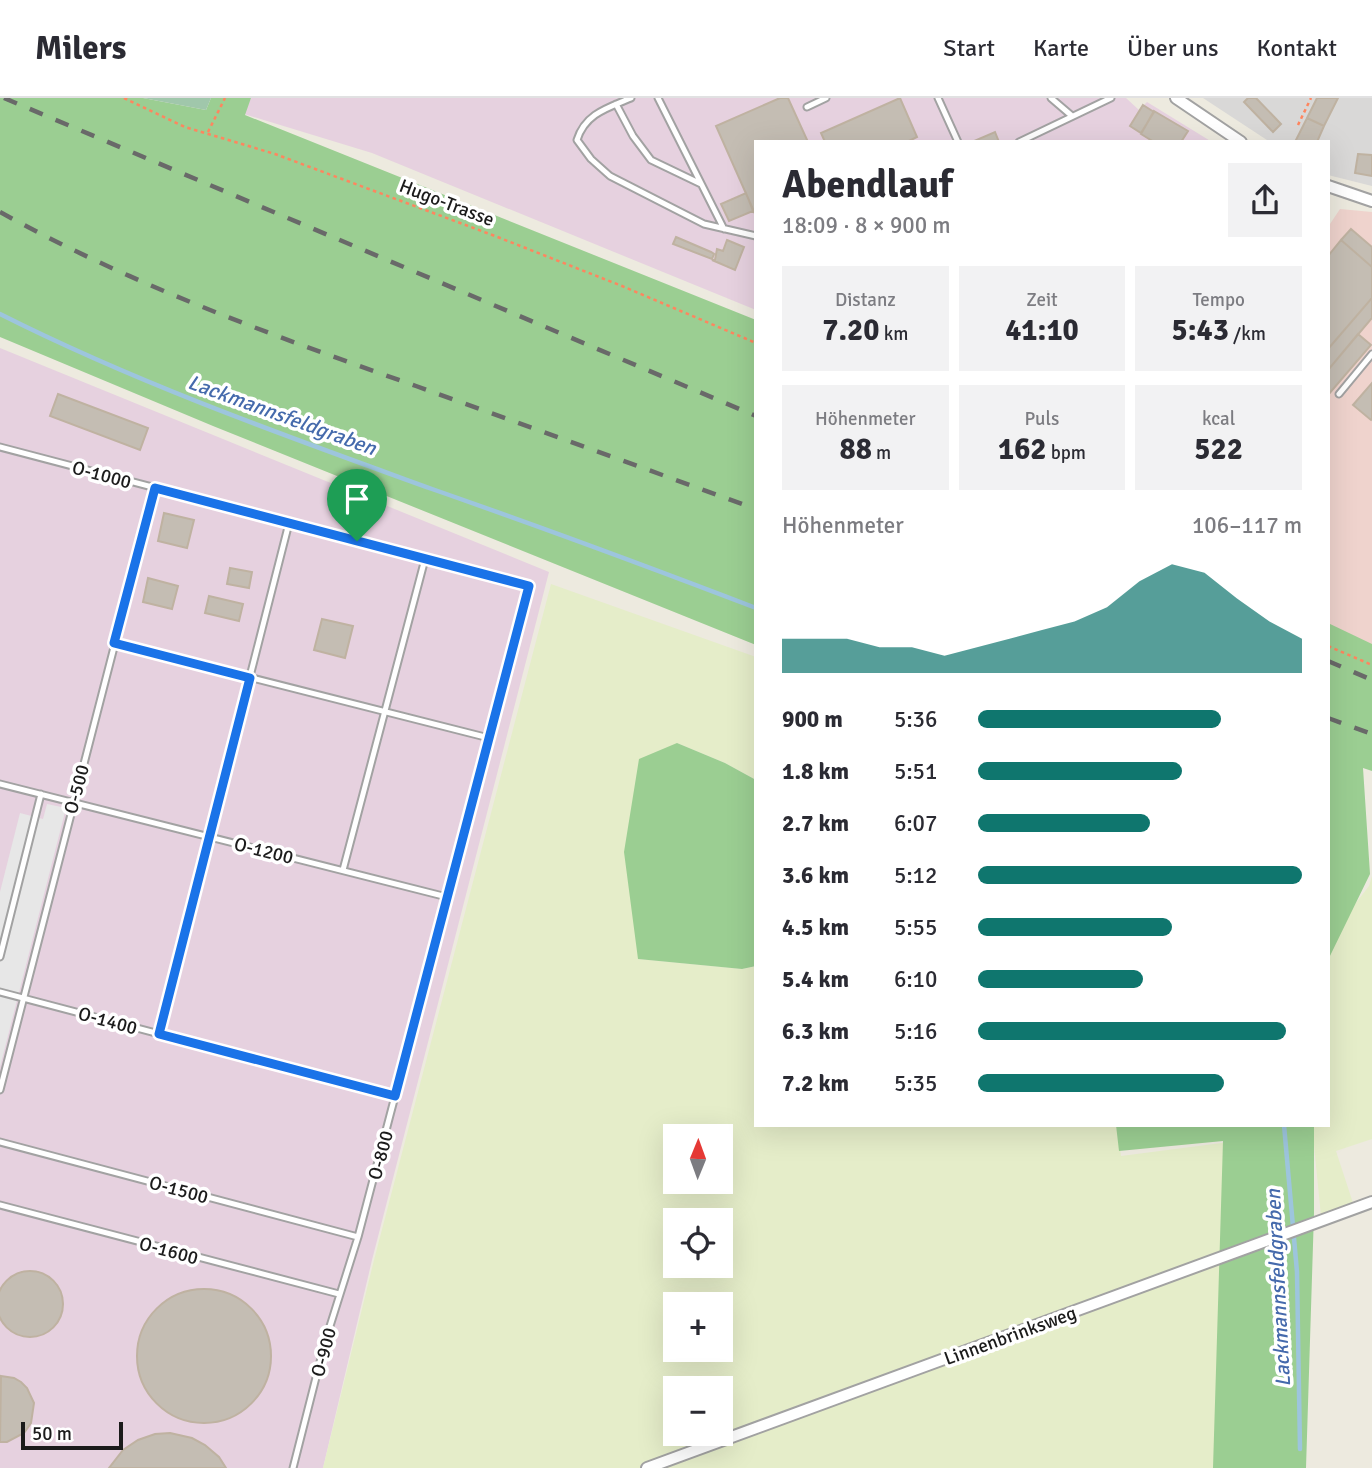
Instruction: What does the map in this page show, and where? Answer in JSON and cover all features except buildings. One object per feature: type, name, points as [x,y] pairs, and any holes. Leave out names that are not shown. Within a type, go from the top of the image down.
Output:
[{"type":"street","points":[[1176,98],[1238,140]]},
{"type":"street","points":[[1330,187],[1372,201]]},
{"type":"street","name":"Linnenbrinksweg","points":[[647,1468],[1372,1202]]},
{"type":"lane","points":[[631,98],[601,111],[582,125],[578,140],[592,159],[610,176],[705,224],[754,236]]},
{"type":"lane","points":[[657,98],[724,229]]},
{"type":"lane","points":[[807,107],[826,98]]},
{"type":"lane","points":[[938,98],[957,140]]},
{"type":"lane","points":[[1051,98],[1072,116]]},
{"type":"lane","points":[[1023,140],[1111,98]]},
{"type":"lane","points":[[616,104],[633,136],[651,160],[701,184]]},
{"type":"lane","points":[[1339,394],[1372,354]]},
{"type":"lane","name":"O-1000","points":[[0,447],[529,586]]},
{"type":"lane","name":"O-500","points":[[0,1090],[155,488]]},
{"type":"lane","points":[[159,1034],[289,523]]},
{"type":"lane","points":[[343,870],[425,559]]},
{"type":"lane","name":"O-800","points":[[358,1237],[529,586]]},
{"type":"lane","points":[[114,643],[489,738]]},
{"type":"lane","name":"O-1200","points":[[0,784],[447,897]]},
{"type":"lane","points":[[0,957],[41,794]]},
{"type":"lane","name":"O-1400","points":[[0,992],[395,1096]]},
{"type":"lane","name":"O-1500","points":[[0,1142],[358,1237]]},
{"type":"lane","name":"O-1600","points":[[0,1205],[339,1294]]},
{"type":"lane","name":"O-900","points":[[292,1468],[339,1294],[358,1237]]},
{"type":"path","name":"Hugo-Trasse","points":[[124,98],[185,127],[275,154],[495,236],[754,342]]},
{"type":"path","points":[[208,132],[225,98]]},
{"type":"path","points":[[1298,125],[1311,98]]},
{"type":"path","points":[[1330,647],[1372,665]]},
{"type":"shaded area","points":[[251,98],[1126,98],[1139,110],[1147,102],[1209,140],[754,140],[754,309],[372,153],[244,114]]},
{"type":"shaded area","points":[[1203,98],[1372,98],[1372,186],[1330,176],[1330,140],[1267,140]]},
{"type":"shaded area","points":[[1340,209],[1372,212],[1372,657],[1330,634],[1330,224]]},
{"type":"shaded area","points":[[0,348],[549,572],[372,1260],[323,1468],[0,1468]]},
{"type":"shaded area","points":[[47,804],[66,808],[0,1067],[0,892],[20,813],[43,819]]},
{"type":"green space","points":[[0,98],[143,98],[206,110],[211,98],[251,98],[245,115],[754,319],[754,644],[213,426],[0,337]]},
{"type":"green space","points":[[143,98],[211,98],[206,110]]},
{"type":"green space","points":[[551,584],[754,656],[754,779],[725,763],[677,743],[638,959],[742,969],[754,966],[754,1127],[1117,1127],[1121,1156],[1237,1141],[1235,1468],[323,1468],[374,1260]]},
{"type":"green space","points":[[1330,624],[1372,644],[1372,771],[1363,768],[1370,874],[1330,956]]},
{"type":"green space","points":[[677,743],[725,763],[754,779],[754,966],[742,969],[638,959],[624,852],[639,759]]},
{"type":"green space","points":[[1372,876],[1372,1139],[1336,1151],[1353,1203],[1321,1216],[1312,1127],[1330,1127],[1330,936],[1369,886]]},
{"type":"green space","points":[[1116,1127],[1314,1127],[1306,1468],[1213,1468],[1223,1141],[1119,1151]]},
{"type":"waterway","name":"Lackmannsfeldgraben","points":[[0,314],[213,408],[754,607]]},
{"type":"waterway","name":"Lackmannsfeldgraben","points":[[1284,1127],[1297,1272],[1300,1449]]},
{"type":"railway","points":[[4,98],[754,415]]},
{"type":"railway","points":[[0,212],[101,263],[204,308],[754,508]]},
{"type":"railway","points":[[1330,662],[1372,680]]},
{"type":"railway","points":[[1330,719],[1372,734]]},
{"type":"route","points":[[155,488],[357,541],[529,586],[395,1096],[159,1034],[250,678],[114,643],[155,488]]}]
